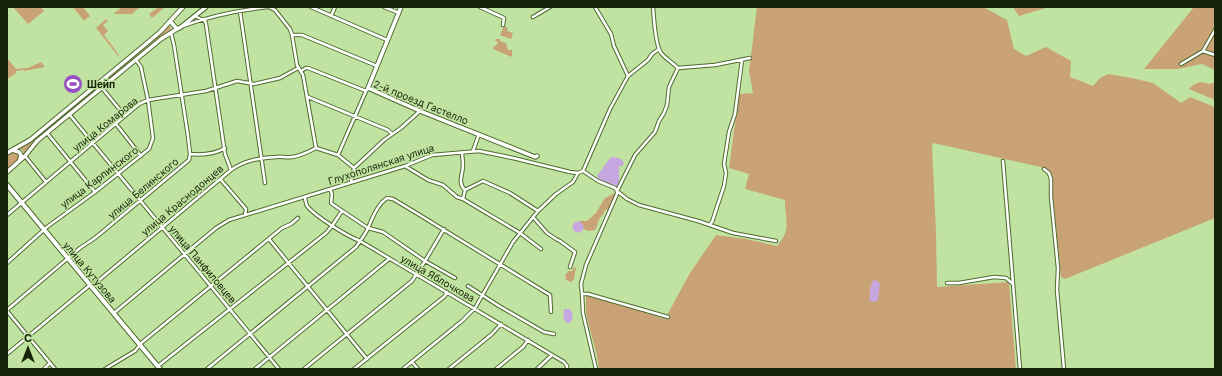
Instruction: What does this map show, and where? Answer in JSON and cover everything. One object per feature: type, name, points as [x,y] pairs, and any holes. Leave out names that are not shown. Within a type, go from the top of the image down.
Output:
[{"type":"main road","name":"улица Кутузова","points":[[7,185],[159,368]]},
{"type":"street","points":[[7,153],[34,136],[147,43],[160,32],[183,7]]},
{"type":"street","points":[[179,28],[206,7]]},
{"type":"street","points":[[7,172],[25,156],[38,141],[69,114],[170,32],[202,19],[269,7],[275,10],[286,23],[292,35],[296,61],[298,68],[303,75],[316,148]]},
{"type":"street","points":[[311,7],[388,40]]},
{"type":"street","points":[[331,16],[334,7]]},
{"type":"street","points":[[384,7],[398,13]]},
{"type":"street","points":[[338,155],[401,7]]},
{"type":"street","points":[[480,7],[504,18],[504,25]]},
{"type":"street","points":[[533,17],[550,7]]},
{"type":"street","points":[[595,7],[611,34],[614,46],[628,76]]},
{"type":"street","points":[[653,7],[659,48],[666,59],[678,68],[715,65],[750,58]]},
{"type":"street","points":[[240,11],[265,183]]},
{"type":"street","points":[[195,16],[202,19]]},
{"type":"street","name":"улица Краснодонцев","points":[[7,354],[231,170],[227,161],[206,24],[202,19]]},
{"type":"street","points":[[170,21],[179,28]]},
{"type":"street","points":[[1181,64],[1203,51],[1215,30]]},
{"type":"street","name":"улица Белинского","points":[[7,311],[68,258],[187,162],[190,154],[174,45],[170,32]]},
{"type":"street","points":[[292,35],[302,35],[377,66]]},
{"type":"street","points":[[403,369],[462,321],[474,308],[520,233],[533,217],[556,194],[573,182],[578,173],[583,171],[610,109],[628,76],[648,60],[659,48]]},
{"type":"street","points":[[1203,51],[1215,55]]},
{"type":"street","name":"улица Карпинского","points":[[7,263],[44,230],[149,149],[153,138],[148,100],[141,67],[136,60]]},
{"type":"street","points":[[710,224],[724,186],[726,173],[724,164],[729,132],[735,114],[742,60]]},
{"type":"street","name":"улица Комарова","points":[[7,214],[140,104],[148,100],[216,88],[237,81],[254,84],[285,77],[298,68]]},
{"type":"street","name":"2-й проезд Гастелло","points":[[301,72],[308,68],[367,89],[535,157],[537,156]]},
{"type":"street","points":[[596,369],[583,313],[581,284],[586,265],[616,190],[635,155],[655,132],[668,105],[669,87],[678,68]]},
{"type":"street","points":[[102,88],[125,116]]},
{"type":"street","points":[[307,97],[388,130],[392,134]]},
{"type":"street","points":[[351,183],[354,168],[420,111]]},
{"type":"street","name":"улица Панфиловцев","points":[[69,114],[119,172],[162,227],[279,369]]},
{"type":"street","points":[[116,124],[141,156]]},
{"type":"street","points":[[47,133],[95,192]]},
{"type":"street","points":[[473,151],[479,134]]},
{"type":"street","points":[[18,147],[46,182]]},
{"type":"street","points":[[190,154],[197,155],[220,152],[225,148]]},
{"type":"street","points":[[231,170],[244,162],[278,156],[291,158],[302,155],[316,148],[338,155],[354,168]]},
{"type":"street","points":[[12,150],[19,152],[21,155],[20,161]]},
{"type":"street","name":"Глухополянская улица","points":[[114,313],[216,228],[229,220],[405,166],[432,154],[473,151],[513,158],[578,173]]},
{"type":"street","points":[[462,152],[463,165],[460,181],[465,190],[463,199]]},
{"type":"street","points":[[1003,161],[1020,369]]},
{"type":"street","points":[[405,166],[428,180],[443,185],[456,197],[463,199],[520,233],[542,249]]},
{"type":"street","points":[[1044,169],[1049,173],[1051,179],[1051,197],[1058,268],[1057,290],[1064,369]]},
{"type":"street","points":[[583,171],[616,190],[627,200],[639,205],[710,224],[733,233],[776,241]]},
{"type":"street","points":[[221,179],[246,209],[244,216]]},
{"type":"street","points":[[465,190],[483,181],[510,193],[538,212]]},
{"type":"street","name":"улица Яблочкова","points":[[330,189],[332,194],[331,203],[342,211],[368,228],[383,232],[425,262],[455,278]]},
{"type":"street","name":"улица Яблочкова","points":[[305,197],[307,205],[345,235],[360,241],[528,340],[564,362],[567,369]]},
{"type":"street","points":[[207,369],[250,332],[356,247],[368,228],[374,214],[387,198],[393,199],[444,229],[550,295],[551,312]]},
{"type":"street","points":[[159,368],[326,232],[342,211]]},
{"type":"street","points":[[533,217],[556,240],[560,241],[575,252],[570,267]]},
{"type":"street","points":[[105,369],[135,351],[140,344],[282,228],[291,224],[298,218]]},
{"type":"street","points":[[304,369],[412,281],[444,229]]},
{"type":"street","points":[[269,239],[367,359]]},
{"type":"street","points":[[255,369],[389,259]]},
{"type":"street","points":[[947,283],[959,283],[994,277],[1006,278],[1014,285]]},
{"type":"street","name":"улица Яблочкова","points":[[468,286],[544,332],[554,334]]},
{"type":"street","points":[[354,369],[445,296],[447,292]]},
{"type":"street","points":[[582,294],[588,294],[668,318]]},
{"type":"street","points":[[7,311],[55,369]]},
{"type":"street","points":[[449,369],[492,334],[501,324]]},
{"type":"street","points":[[496,369],[523,347],[528,340]]},
{"type":"street","points":[[537,369],[552,355]]},
{"type":"street","points":[[412,362],[418,369]]},
{"type":"street","points":[[44,369],[50,363]]},
{"type":"shaded area","points":[[13,7],[41,7],[44,11],[28,24]]},
{"type":"shaded area","points":[[73,7],[83,7],[90,16],[84,21]]},
{"type":"shaded area","points":[[122,7],[140,7],[132,14],[113,14]]},
{"type":"shaded area","points":[[159,7],[165,7],[152,18],[149,14]]},
{"type":"shaded area","points":[[757,7],[983,7],[1007,20],[1014,49],[1026,56],[1046,47],[1071,61],[1070,77],[1093,86],[1100,78],[1108,74],[1132,78],[1153,83],[1181,103],[1190,97],[1215,107],[1215,218],[1065,279],[1061,277],[1053,198],[1053,180],[1050,173],[1045,168],[933,143],[937,287],[1009,282],[1016,369],[599,369],[586,314],[586,294],[665,319],[690,273],[716,235],[746,239],[777,246],[785,235],[787,224],[785,200],[745,189],[749,174],[729,168],[739,94],[753,93],[749,71]]},
{"type":"shaded area","points":[[1013,7],[1049,7],[1019,16]]},
{"type":"shaded area","points":[[1194,7],[1215,7],[1215,70],[1202,64],[1177,69],[1144,69]]},
{"type":"shaded area","points":[[106,19],[108,21],[103,25],[108,31],[104,35],[119,55],[118,56],[96,28]]},
{"type":"shaded area","points":[[167,26],[170,26],[171,30],[160,37],[32,144],[24,155],[23,151],[19,147],[32,141],[155,39]]},
{"type":"shaded area","points":[[504,26],[508,28],[507,31],[513,33],[511,39],[500,35]]},
{"type":"shaded area","points":[[496,39],[500,39],[500,41],[506,43],[508,50],[512,50],[512,57],[493,49],[498,42],[495,41]]},
{"type":"shaded area","points":[[7,58],[16,69],[28,68],[41,62],[45,67],[16,71],[16,73],[7,79]]},
{"type":"shaded area","points":[[1200,82],[1210,84],[1215,82],[1215,100],[1189,89],[1193,85]]},
{"type":"shaded area","points":[[12,152],[18,152],[20,158],[7,169],[7,156]]},
{"type":"shaded area","points":[[614,157],[621,159],[624,164],[619,166],[619,185],[617,186],[600,181],[597,176],[610,158]]},
{"type":"shaded area","points":[[615,193],[616,195],[611,202],[609,209],[605,210],[595,230],[589,231],[583,229],[583,224],[579,223],[579,221],[587,221],[596,213],[605,198]]},
{"type":"shaded area","points":[[576,222],[580,222],[582,223],[582,231],[576,232],[573,229],[573,225]]},
{"type":"shaded area","points":[[574,267],[576,268],[574,279],[571,282],[566,280],[565,275],[569,271],[572,271]]},
{"type":"shaded area","points":[[874,279],[880,283],[878,300],[874,302],[870,301],[870,295]]},
{"type":"shaded area","points":[[564,309],[570,309],[572,312],[573,318],[570,323],[566,322],[564,319]]},
{"type":"place","name":"Шейп","points":[[73,84]]}]
